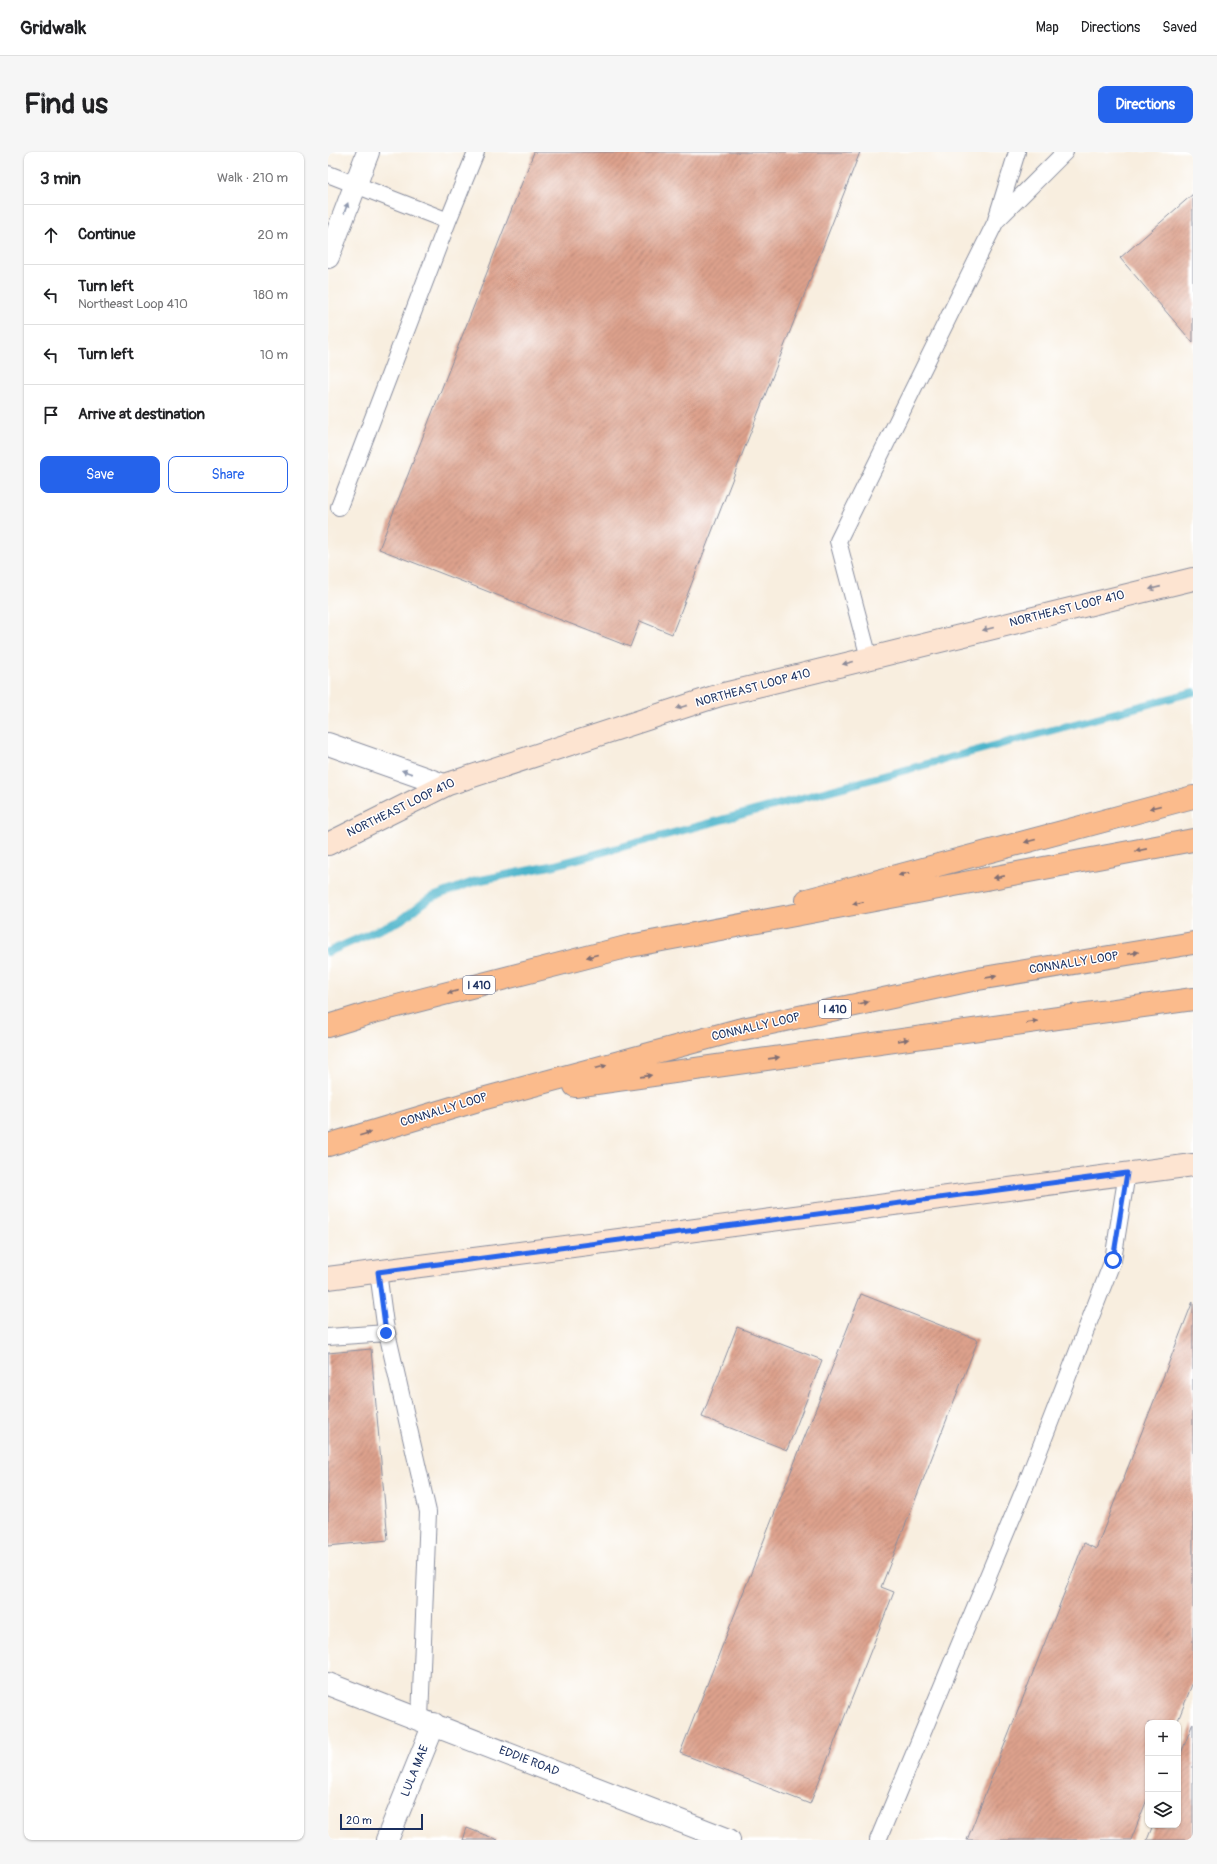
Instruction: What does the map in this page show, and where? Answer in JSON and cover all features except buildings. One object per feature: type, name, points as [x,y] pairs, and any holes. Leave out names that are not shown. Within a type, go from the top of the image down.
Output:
[{"type":"highway","points":[[630,946],[1193,797]]},
{"type":"highway","name":"I 410","points":[[328,1026],[378,1011],[630,946],[1193,840]]},
{"type":"highway","name":"CONNALLY LOOP","points":[[328,1145],[482,1099],[738,1030],[972,980],[1193,943]]},
{"type":"highway","points":[[482,1099],[1193,1000]]},
{"type":"main road","name":"NORTHEAST LOOP 410","points":[[328,844],[444,786],[720,694],[1193,579]]},
{"type":"main road","points":[[328,1278],[1193,1165]]},
{"type":"street","points":[[328,258],[368,152]]},
{"type":"street","points":[[328,744],[444,786]]},
{"type":"street","name":"EDDIE ROAD","points":[[328,1684],[427,1721],[729,1840]]},
{"type":"street","name":"LULA MAE","points":[[387,1840],[427,1721]]},
{"type":"lane","points":[[339,507],[448,221],[476,152]]},
{"type":"lane","points":[[869,658],[838,541],[996,221],[1017,152]]},
{"type":"lane","points":[[996,221],[1065,152]]},
{"type":"lane","points":[[328,174],[448,221]]},
{"type":"lane","points":[[878,1840],[1025,1488],[1113,1260],[1127,1173]]},
{"type":"lane","points":[[378,1272],[386,1333],[428,1512],[427,1721]]},
{"type":"lane","points":[[328,1337],[386,1333]]},
{"type":"waterway","points":[[328,952],[401,920],[430,898],[476,881],[555,865],[1193,692]]},
{"type":"route","points":[[386,1333],[378,1272],[1127,1173],[1113,1260]]}]
